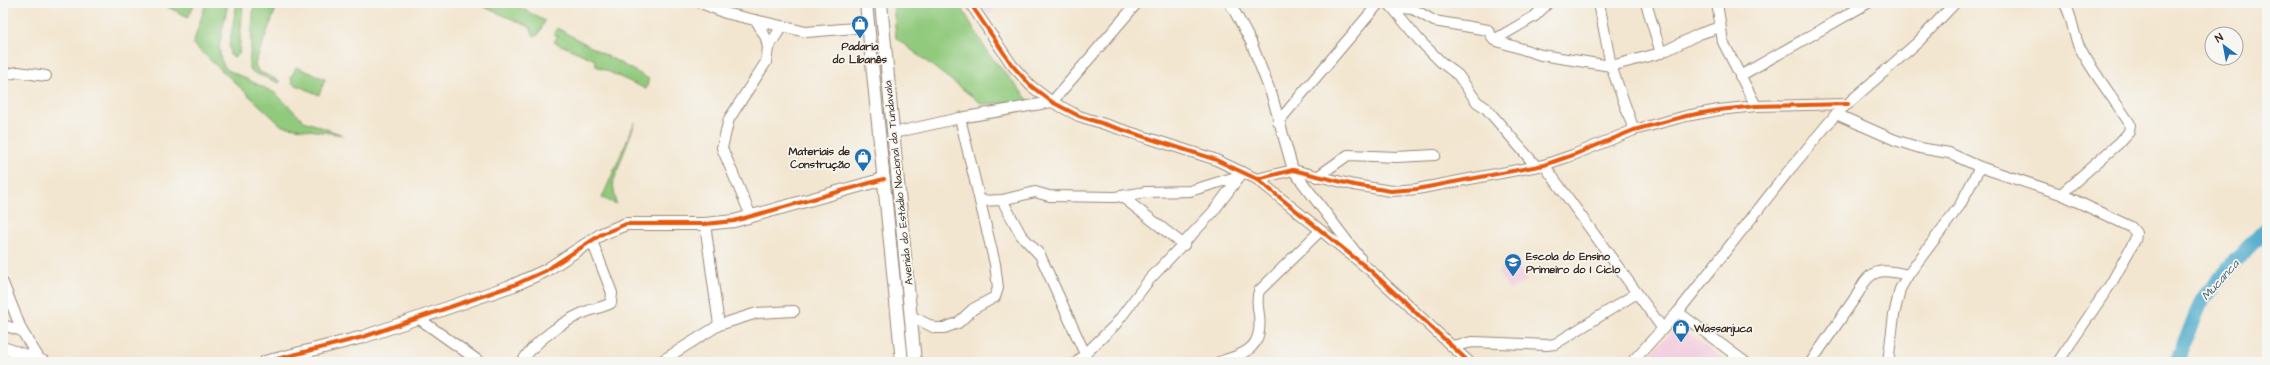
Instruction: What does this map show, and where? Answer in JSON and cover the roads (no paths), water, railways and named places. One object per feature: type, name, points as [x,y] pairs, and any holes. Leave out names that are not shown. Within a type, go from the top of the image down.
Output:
[{"type":"street","points":[[701,3],[725,12],[806,32],[818,33],[868,27]]},
{"type":"street","name":"Avenida do Estádio Nacional da Tundavala","points":[[866,3],[902,362]]},
{"type":"street","name":"Avenida do Estádio Nacional da Tundavala","points":[[880,3],[915,362]]},
{"type":"street","points":[[970,3],[1012,65],[1031,86],[1052,102],[1079,116],[1214,159],[1241,173],[1257,179],[1371,271],[1469,362]]},
{"type":"street","points":[[893,133],[960,118],[1052,102],[1137,3]]},
{"type":"street","points":[[1230,3],[1252,42],[1272,96],[1278,122],[1294,170],[1304,186],[1371,271]]},
{"type":"street","points":[[1278,122],[1379,3]]},
{"type":"street","points":[[1494,40],[1534,16],[1548,3]]},
{"type":"street","points":[[1599,3],[1611,66],[1634,130]]},
{"type":"street","points":[[1646,3],[1661,53]]},
{"type":"street","points":[[1717,3],[1723,42],[1756,106]]},
{"type":"street","points":[[1740,76],[1868,3]]},
{"type":"street","points":[[1632,362],[1678,312],[1781,180],[1836,114],[1918,42],[1955,3]]},
{"type":"street","points":[[2061,194],[2119,143],[2129,132],[2130,124],[2080,47],[2074,32],[2070,13],[2064,3]]},
{"type":"street","points":[[1390,5],[1413,9],[1434,20],[1488,30],[1494,40],[1541,55],[1611,66],[1661,53],[1699,34],[1720,27]]},
{"type":"street","points":[[1390,5],[1403,18],[1419,40],[1441,62],[1458,75],[1477,102],[1486,108],[1540,166],[1637,293],[1662,329]]},
{"type":"street","points":[[752,216],[722,148],[729,119],[766,62],[768,48],[764,32],[756,20]]},
{"type":"street","points":[[768,48],[782,26]]},
{"type":"street","points":[[3,75],[18,72],[46,76]]},
{"type":"street","points":[[1257,179],[1294,170],[1317,177],[1391,191],[1417,190],[1540,166],[1573,155],[1634,130],[1713,111],[1756,106],[1848,104]]},
{"type":"street","points":[[1836,114],[1895,140],[1920,148],[1949,152],[1980,167],[2061,194],[2131,227],[2136,233],[2135,240],[2112,282],[2058,362]]},
{"type":"street","points":[[911,316],[935,328],[944,328],[958,323],[973,309],[995,296],[998,288],[995,264],[960,118]]},
{"type":"street","points":[[1317,177],[1348,155],[1397,157],[1435,155]]},
{"type":"street","points":[[1888,362],[1894,315],[1900,289],[1908,275],[1960,205],[1980,167]]},
{"type":"street","points":[[980,201],[1002,200],[1035,192],[1049,196],[1121,196],[1153,192],[1190,191],[1241,173]]},
{"type":"street","points":[[1077,362],[1115,325],[1149,280],[1184,244],[1241,173]]},
{"type":"street","points":[[265,362],[362,337],[514,285],[545,271],[602,234],[626,224],[705,224],[752,216],[884,179]]},
{"type":"street","points":[[1121,196],[1184,244]]},
{"type":"street","points":[[1002,200],[1021,235],[1040,255],[1085,354]]},
{"type":"street","points":[[705,224],[720,325]]},
{"type":"street","points":[[1219,362],[1247,352],[1257,343],[1260,323],[1257,296],[1258,291],[1320,231]]},
{"type":"street","points":[[522,362],[531,348],[544,337],[587,311],[612,303],[612,293],[592,241]]},
{"type":"street","points":[[1811,362],[1859,292],[1864,279],[1876,272],[1893,271],[1908,275]]},
{"type":"street","points":[[3,283],[22,331],[42,361]]},
{"type":"street","points":[[1452,346],[1472,342],[1555,344],[1637,293]]},
{"type":"street","points":[[660,362],[720,325],[757,314],[794,311]]},
{"type":"street","points":[[1678,312],[1744,362]]},
{"type":"street","points":[[418,318],[480,362]]},
{"type":"street","points":[[3,325],[22,331]]},
{"type":"street","points":[[3,348],[42,361]]},
{"type":"waterway","name":"Mucanca","points":[[2177,362],[2201,302],[2231,265],[2267,228]]},
{"type":"place","name":"Padaria do Libanês","points":[[860,39]]},
{"type":"place","name":"Materiais de Construção","points":[[863,172]]},
{"type":"place","name":"Escola do Ensino Primeiro do I Ciclo","points":[[1513,277]]},
{"type":"place","name":"Wassanjuca","points":[[1681,343]]}]
